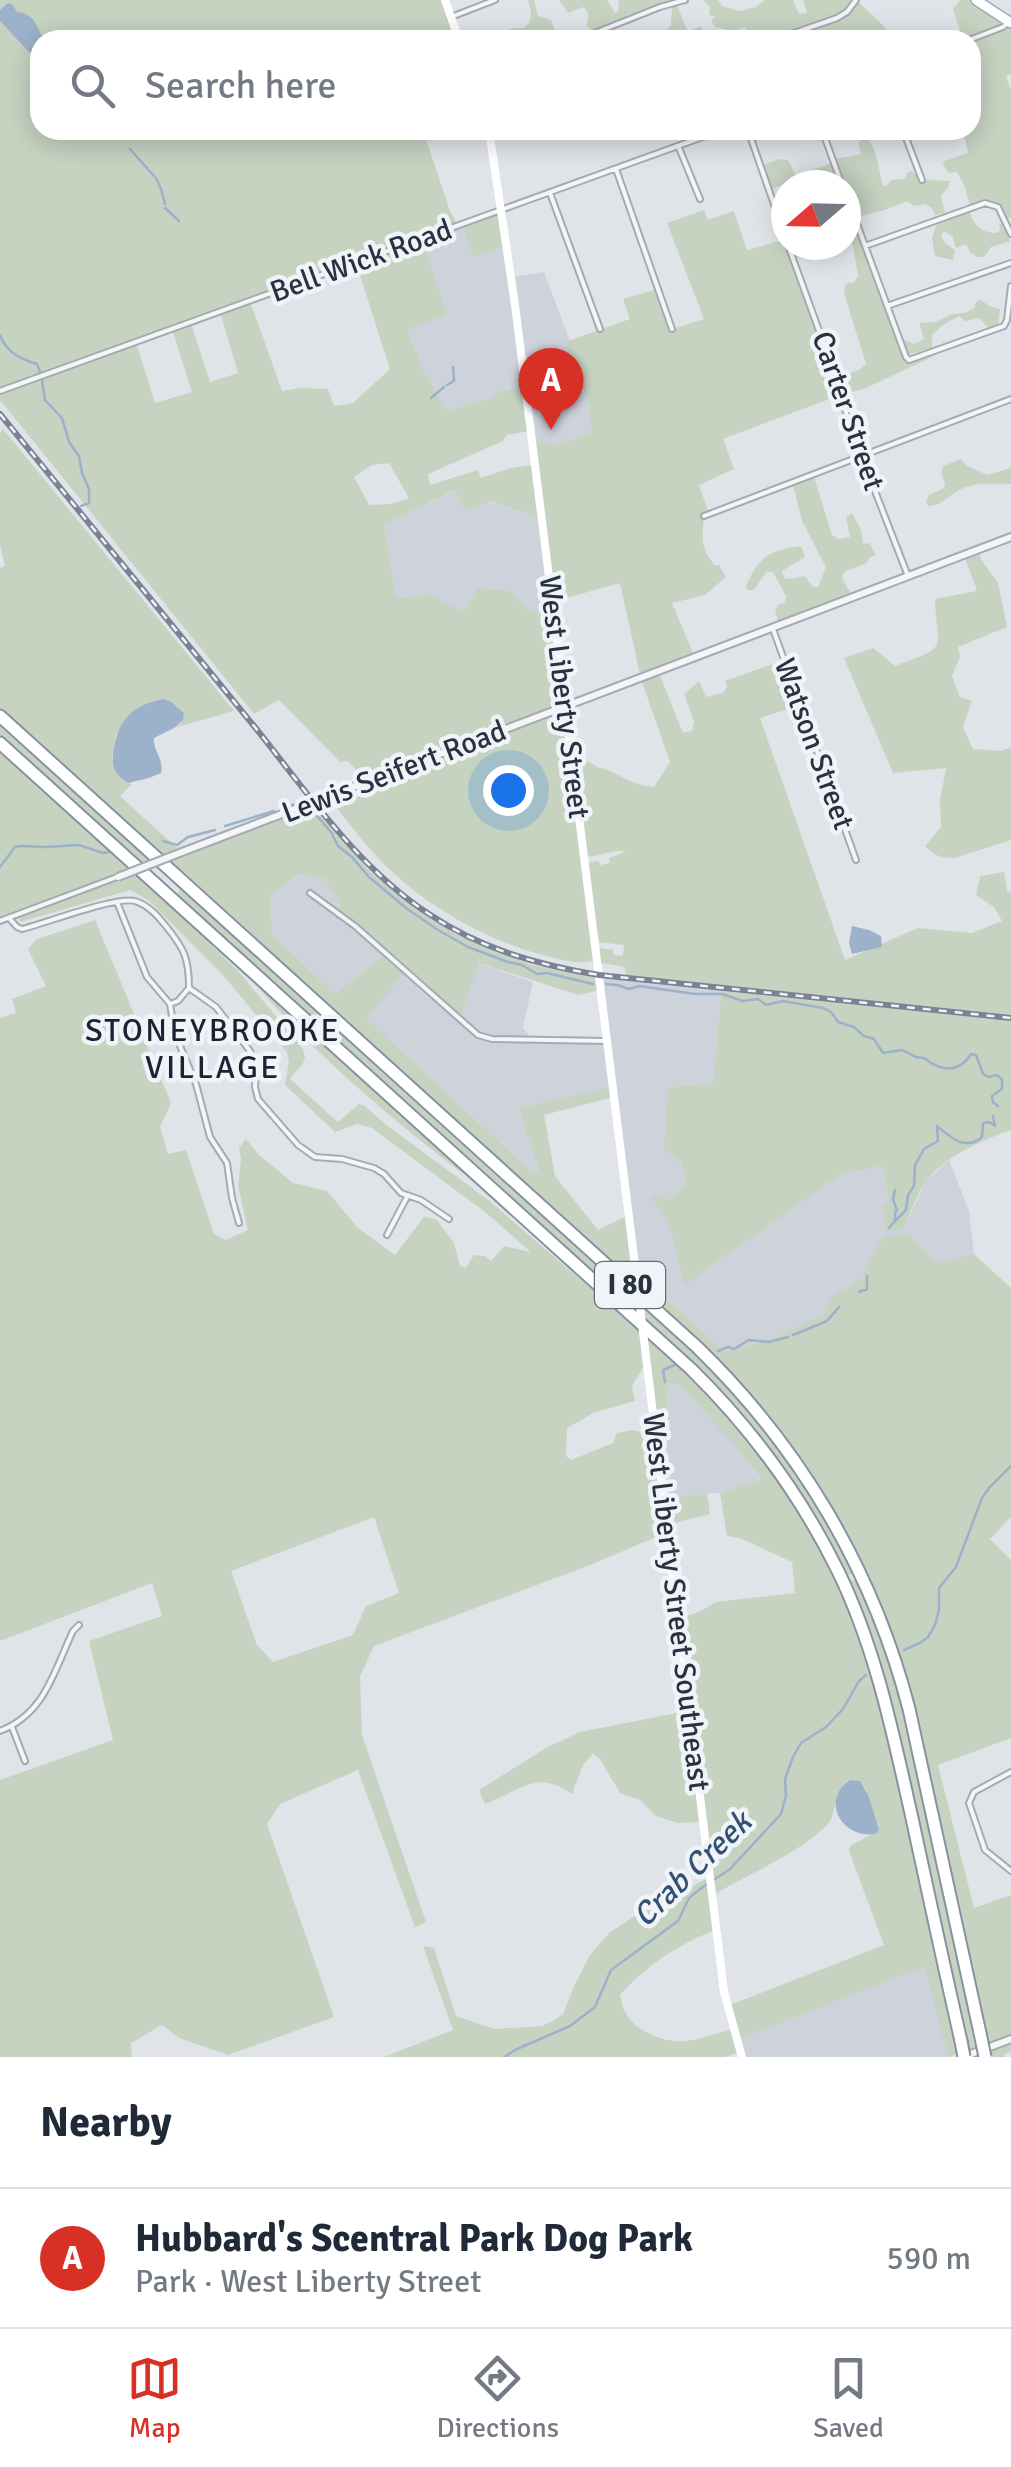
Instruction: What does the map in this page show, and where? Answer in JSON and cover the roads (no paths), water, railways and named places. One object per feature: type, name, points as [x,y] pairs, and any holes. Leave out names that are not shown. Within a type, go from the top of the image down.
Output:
[{"type":"highway","name":"I 80","points":[[0,716],[697,1347],[742,1393],[787,1449],[851,1553],[885,1632],[908,1709],[985,2057]]},
{"type":"highway","name":"I 80","points":[[0,743],[691,1369],[770,1460],[837,1570],[878,1674],[963,2057]]},
{"type":"main road","points":[[444,0],[456,30]]},
{"type":"main road","points":[[976,0],[1010,23]]},
{"type":"main road","name":"West Liberty Street","points":[[490,140],[502,210],[635,1265]]},
{"type":"main road","name":"West Liberty Street Southeast","points":[[635,1265],[724,1992],[742,2057]]},
{"type":"street","points":[[451,17],[495,0]]},
{"type":"street","points":[[602,30],[685,0]]},
{"type":"street","points":[[803,30],[837,18],[856,0]]},
{"type":"street","points":[[981,36],[1010,23]]},
{"type":"street","name":"Bell Wick Road","points":[[0,391],[695,140]]},
{"type":"street","name":"Carter Street","points":[[751,140],[771,196]]},
{"type":"street","points":[[826,140],[837,170]]},
{"type":"street","points":[[907,140],[922,180]]},
{"type":"street","points":[[679,146],[700,200]]},
{"type":"street","points":[[616,168],[672,329]]},
{"type":"street","points":[[550,193],[600,329]]},
{"type":"street","points":[[864,246],[970,207],[992,203],[1000,210],[1011,234]]},
{"type":"street","points":[[861,237],[909,360],[1004,325],[1008,320],[1011,286]]},
{"type":"street","name":"Carter Street","points":[[793,260],[908,576]]},
{"type":"street","points":[[887,306],[1011,263]]},
{"type":"street","points":[[704,516],[1011,399]]},
{"type":"street","name":"Lewis Seifert Road","points":[[0,921],[1011,537]]},
{"type":"street","name":"Watson Street","points":[[772,629],[856,860]]},
{"type":"street","points":[[310,892],[356,926],[480,1036],[607,1041]]},
{"type":"street","points":[[117,902],[147,977],[170,1004],[174,1034],[196,1084],[212,1141],[227,1163],[239,1223]]},
{"type":"street","points":[[9,918],[22,929],[117,902],[138,902],[158,917],[188,960],[190,988],[170,1004]]},
{"type":"street","points":[[190,988],[216,1006],[250,1051],[256,1068],[258,1098],[298,1145],[315,1157],[374,1168],[406,1197],[421,1200],[449,1218]]},
{"type":"street","points":[[387,1234],[406,1197]]},
{"type":"street","points":[[0,1731],[25,1719],[38,1704],[78,1625]]},
{"type":"street","points":[[12,1726],[25,1761]]},
{"type":"street","points":[[1011,1772],[974,1792],[969,1800],[986,1850],[1011,1872]]},
{"type":"street","points":[[963,2057],[1011,2039]]},
{"type":"water","points":[[8,3],[34,22],[38,30],[30,30],[30,52],[0,21],[0,10]]},
{"type":"water","points":[[163,699],[184,713],[183,720],[174,728],[154,738],[161,773],[128,783],[113,764],[120,729],[136,709]]},
{"type":"water","points":[[852,926],[881,936],[882,947],[852,954]]},
{"type":"water","points":[[850,1780],[860,1781],[869,1797],[879,1830],[875,1834],[853,1831],[839,1817],[836,1798]]},
{"type":"waterway","points":[[130,149],[154,176]]},
{"type":"waterway","points":[[156,178],[165,204]]},
{"type":"waterway","points":[[165,208],[179,221]]},
{"type":"waterway","points":[[0,335],[10,350],[37,364],[40,372]]},
{"type":"waterway","points":[[447,385],[454,381],[453,367]]},
{"type":"waterway","points":[[42,380],[45,400],[62,418],[69,442],[79,456],[89,489],[89,503],[81,506]]},
{"type":"waterway","points":[[431,398],[444,387]]},
{"type":"waterway","points":[[292,805],[301,802]]},
{"type":"waterway","points":[[282,809],[287,807]]},
{"type":"waterway","points":[[311,809],[338,846],[369,877],[438,930],[468,947],[537,974],[593,984]]},
{"type":"waterway","points":[[225,826],[274,811]]},
{"type":"waterway","points":[[163,841],[177,845],[188,837],[215,830]]},
{"type":"waterway","points":[[0,867],[15,847],[21,846],[79,845],[109,852]]},
{"type":"waterway","points":[[606,984],[629,989],[639,986],[722,994],[743,1001],[758,999],[766,1005],[783,1001],[823,1008],[838,1022],[874,1039],[883,1053],[902,1050],[943,1068],[961,1065],[971,1054],[976,1055],[983,1074],[1002,1079],[1002,1089],[992,1096],[998,1106]]},
{"type":"waterway","points":[[895,1221],[906,1210],[914,1186],[915,1165],[924,1149],[938,1141],[937,1126],[958,1141],[969,1143],[982,1137],[983,1123],[995,1126],[993,1116]]},
{"type":"waterway","points":[[889,1228],[897,1210],[895,1190]]},
{"type":"waterway","points":[[859,1292],[867,1289],[867,1276]]},
{"type":"waterway","points":[[793,1335],[827,1321],[839,1307]]},
{"type":"waterway","points":[[718,1351],[734,1349],[749,1340],[769,1342],[788,1337]]},
{"type":"waterway","points":[[665,1382],[663,1370],[677,1364]]},
{"type":"waterway","name":"Crab Creek","points":[[904,1650],[928,1637],[935,1625],[939,1588],[956,1567],[982,1498],[1011,1466]]},
{"type":"waterway","name":"Crab Creek","points":[[715,1879],[730,1869],[781,1814],[785,1779],[801,1743],[826,1727],[866,1675]]},
{"type":"waterway","name":"Crab Creek","points":[[504,2057],[570,2026],[595,2007],[611,1970],[678,1921],[689,1898],[708,1883]]},
{"type":"railway","points":[[0,414],[356,852],[403,895],[449,926],[511,954],[599,975],[1011,1018]]},
{"type":"place","name":"Hubbard's Scentral Park Dog Park","points":[[551,430]]},
{"type":"district","name":"STONEYBROOKE VILLAGE","points":[[213,1048]]}]
